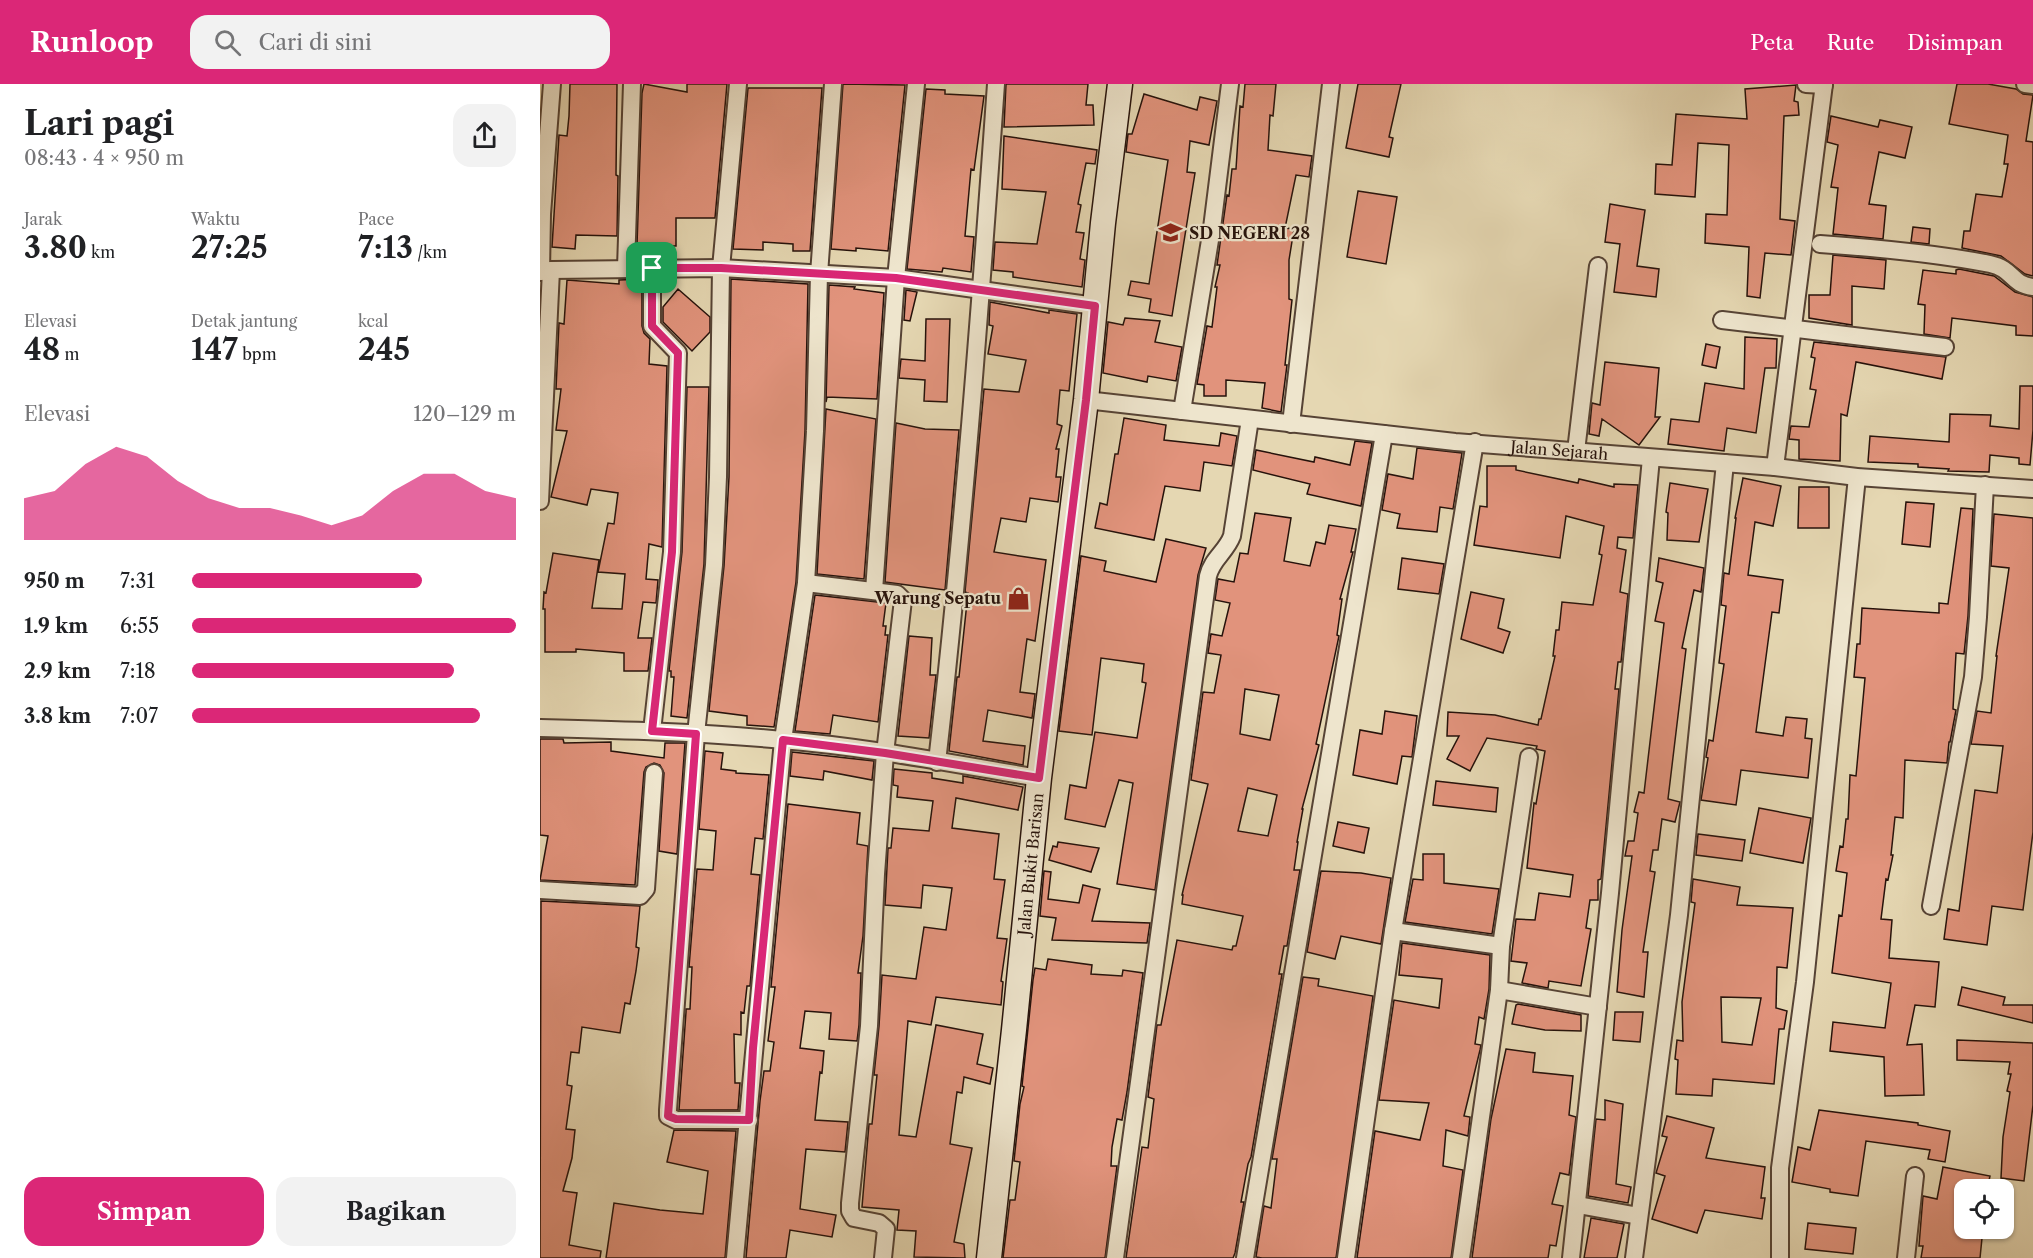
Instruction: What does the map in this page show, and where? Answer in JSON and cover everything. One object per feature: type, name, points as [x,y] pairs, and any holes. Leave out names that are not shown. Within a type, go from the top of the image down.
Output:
[{"type":"street","points":[[540,501],[544,272],[542,213],[552,84]]},
{"type":"street","points":[[626,268],[632,84]]},
{"type":"street","points":[[738,84],[721,268],[718,477],[714,565],[696,734],[668,1116],[676,1119],[749,1120]]},
{"type":"street","points":[[735,1258],[783,740],[806,583],[815,431],[819,274],[833,84]]},
{"type":"street","points":[[874,591],[896,278],[916,84]]},
{"type":"street","points":[[937,762],[951,642],[982,289],[996,84]]},
{"type":"street","name":"Jalan Bukit Barisan","points":[[989,1258],[1039,778],[1086,400],[1120,84]]},
{"type":"street","points":[[1182,411],[1212,228],[1230,84]]},
{"type":"street","points":[[1291,424],[1331,84]]},
{"type":"street","points":[[1775,467],[1824,85],[1806,84]]},
{"type":"street","points":[[2025,84],[2033,85]]},
{"type":"street","points":[[1821,244],[1901,250],[1993,264],[2010,272],[2014,280],[2020,284],[2033,287]]},
{"type":"street","points":[[1576,451],[1598,266]]},
{"type":"street","points":[[544,272],[626,268],[721,268],[896,278],[1095,306]]},
{"type":"street","points":[[652,268],[652,326],[678,353],[672,552],[652,731]]},
{"type":"street","points":[[1722,320],[1945,347]]},
{"type":"street","name":"Jalan Sejarah","points":[[1086,400],[1384,434],[1775,467],[1857,477],[2033,489]]},
{"type":"street","points":[[1115,1258],[1208,576],[1212,563],[1227,548],[1232,536],[1250,418]]},
{"type":"street","points":[[1245,1258],[1384,434]]},
{"type":"street","points":[[1346,1258],[1394,931],[1474,442]]},
{"type":"street","points":[[1571,1258],[1599,1007],[1651,458]]},
{"type":"street","points":[[1634,1258],[1678,915],[1725,463]]},
{"type":"street","points":[[1780,1258],[1780,1168],[1806,982],[1857,477]]},
{"type":"street","points":[[1931,906],[1972,677],[1978,617],[1985,485]]},
{"type":"street","points":[[806,583],[897,594],[903,600],[885,753],[876,874],[869,1026],[850,1203],[850,1211],[854,1218],[879,1223],[886,1229],[883,1258]]},
{"type":"street","points":[[540,728],[652,731],[783,740],[885,753],[1039,778]]},
{"type":"street","points":[[1461,1258],[1529,757]]},
{"type":"street","points":[[540,890],[640,896],[644,894],[654,772]]},
{"type":"street","points":[[1394,931],[1502,946]]},
{"type":"street","points":[[1499,990],[1599,1007]]},
{"type":"street","points":[[1906,1258],[1915,1176]]},
{"type":"street","points":[[1578,1205],[1639,1216]]},
{"type":"building","points":[[570,84],[617,84],[617,236],[576,235],[575,249],[552,247],[559,135],[567,136]]},
{"type":"building","points":[[644,84],[687,92],[687,84],[727,84],[715,218],[676,218],[676,246],[637,245]]},
{"type":"building","points":[[843,84],[905,85],[888,251],[856,248],[856,251],[831,249]]},
{"type":"building","points":[[1006,84],[1088,84],[1086,105],[1093,105],[1094,125],[1004,127]]},
{"type":"building","points":[[1245,84],[1276,84],[1273,116],[1270,115],[1268,150],[1312,156],[1309,177],[1296,175],[1285,228],[1294,229],[1289,260],[1289,299],[1292,300],[1281,412],[1262,408],[1265,383],[1226,380],[1226,396],[1204,396],[1204,385],[1197,384],[1207,326],[1212,327],[1217,287],[1215,287],[1220,265],[1217,265],[1232,169],[1236,169],[1240,106],[1243,107]]},
{"type":"building","points":[[1358,84],[1401,84],[1389,137],[1393,138],[1389,157],[1346,148]]},
{"type":"building","points":[[1957,84],[1988,84],[2033,95],[2026,141],[2033,142],[2033,276],[2025,274],[2001,256],[1962,248],[1964,231],[1970,231],[1976,194],[2002,197],[2008,164],[2004,164],[2008,135],[1949,124]]},
{"type":"building","points":[[1796,85],[1794,101],[1798,102],[1799,115],[1784,116],[1780,219],[1795,221],[1791,255],[1765,253],[1760,298],[1747,296],[1749,247],[1705,243],[1706,214],[1727,215],[1729,145],[1698,143],[1695,197],[1655,194],[1656,164],[1672,165],[1676,114],[1747,119],[1745,89]]},
{"type":"building","points":[[748,88],[822,88],[810,251],[793,251],[793,244],[763,242],[763,250],[733,249]]},
{"type":"building","points":[[926,89],[945,90],[945,94],[984,96],[974,170],[971,169],[965,236],[974,237],[971,272],[943,268],[942,272],[907,269]]},
{"type":"building","points":[[1144,94],[1197,110],[1200,97],[1217,101],[1209,145],[1190,141],[1187,172],[1195,173],[1172,316],[1149,312],[1151,299],[1128,295],[1131,281],[1149,284],[1168,160],[1126,152],[1128,134],[1132,134]]},
{"type":"building","points":[[1831,116],[1878,127],[1880,120],[1912,127],[1905,158],[1879,152],[1869,204],[1886,206],[1883,239],[1833,234],[1838,188],[1831,187],[1838,145],[1827,142]]},
{"type":"building","points":[[1004,136],[1097,150],[1095,164],[1086,163],[1078,204],[1081,205],[1076,232],[1084,233],[1080,259],[1085,260],[1082,287],[1013,277],[1013,272],[993,270],[995,242],[1037,244],[1046,192],[1002,189]]},
{"type":"building","points":[[1358,191],[1397,197],[1386,264],[1347,257]]},
{"type":"building","points":[[1610,204],[1645,210],[1637,266],[1659,269],[1656,297],[1614,292],[1620,244],[1605,242]]},
{"type":"building","points":[[1913,227],[1930,229],[1929,244],[1911,242]]},
{"type":"building","points":[[1833,255],[1886,260],[1884,289],[1852,286],[1852,325],[1809,318],[1809,295],[1830,295]]},
{"type":"building","points":[[1923,270],[1956,274],[1956,270],[1994,276],[2015,292],[2033,297],[2033,336],[2016,335],[2016,326],[1952,318],[1950,338],[1924,334],[1925,305],[1918,304]]},
{"type":"building","points":[[642,279],[642,326],[644,333],[650,339],[649,364],[667,366],[662,547],[649,544],[646,579],[658,580],[656,603],[643,602],[638,638],[652,638],[648,671],[624,671],[624,653],[576,649],[576,652],[545,652],[545,609],[543,609],[544,592],[546,593],[553,553],[599,560],[592,608],[622,609],[625,574],[598,572],[608,523],[614,524],[618,493],[591,489],[587,505],[551,497],[567,431],[556,430],[561,389],[556,389],[559,323],[564,324],[567,280],[619,284],[619,280]]},
{"type":"building","points":[[731,279],[808,284],[805,431],[796,582],[774,727],[747,725],[747,716],[709,711],[724,566],[729,477]]},
{"type":"building","points":[[829,285],[884,293],[877,399],[827,397],[826,402]]},
{"type":"building","points":[[678,289],[710,317],[710,332],[692,351],[663,322],[663,307]]},
{"type":"building","points":[[906,290],[917,292],[910,321],[904,320]]},
{"type":"building","points":[[990,302],[1049,313],[1049,310],[1077,314],[1069,391],[1060,390],[1057,424],[1062,426],[1056,449],[1059,449],[1056,477],[1061,477],[1058,502],[1030,498],[1026,522],[1001,518],[994,552],[1046,560],[1035,641],[1027,639],[1020,692],[1035,694],[1032,718],[988,710],[983,741],[1025,746],[1023,765],[949,751],[968,593],[965,592],[984,389],[1019,392],[1026,360],[988,354],[993,326],[989,325]]},
{"type":"building","points":[[1125,318],[1160,321],[1155,342],[1182,347],[1176,381],[1148,376],[1147,382],[1103,373],[1108,322],[1123,325]]},
{"type":"building","points":[[926,319],[950,319],[947,402],[924,401],[925,380],[899,378],[901,359],[925,361]]},
{"type":"building","points":[[1745,337],[1777,339],[1776,368],[1765,368],[1756,433],[1727,428],[1724,451],[1668,444],[1671,419],[1699,422],[1705,383],[1744,389]]},
{"type":"building","points":[[1814,342],[1946,357],[1942,379],[1856,362],[1847,416],[1841,414],[1840,461],[1799,459],[1799,440],[1789,439],[1791,426],[1809,427],[1816,390],[1810,389],[1815,358],[1811,357]]},
{"type":"building","points":[[1706,344],[1720,347],[1716,368],[1702,365]]},
{"type":"building","points":[[1605,362],[1659,368],[1655,417],[1660,417],[1639,445],[1602,419],[1599,436],[1589,434],[1592,403],[1600,405]]},
{"type":"building","points":[[2020,386],[2033,386],[2030,465],[2019,464],[2019,458],[1990,455],[1989,472],[1948,471],[1949,469],[1918,467],[1918,464],[1868,462],[1870,436],[1949,442],[1950,414],[1991,415],[1990,426],[2019,429]]},
{"type":"building","points":[[687,387],[709,387],[704,564],[687,718],[671,716],[674,677],[671,677],[671,671],[669,671],[682,552]]},
{"type":"building","points":[[826,409],[876,419],[864,579],[817,574]]},
{"type":"building","points":[[1124,418],[1166,425],[1164,440],[1219,446],[1221,433],[1237,436],[1232,466],[1204,462],[1200,491],[1165,486],[1154,540],[1095,528],[1100,503],[1107,505],[1115,454],[1118,454]]},
{"type":"building","points":[[896,423],[925,429],[959,430],[945,590],[885,582]]},
{"type":"building","points":[[1355,441],[1372,443],[1361,506],[1307,494],[1310,484],[1253,470],[1256,450],[1314,462],[1315,457],[1350,465]]},
{"type":"building","points":[[1417,448],[1462,453],[1453,509],[1440,507],[1437,532],[1397,528],[1400,514],[1382,510],[1388,474],[1413,479]]},
{"type":"building","points":[[1487,466],[1516,466],[1516,470],[1578,483],[1579,479],[1614,487],[1614,484],[1638,485],[1633,538],[1618,537],[1617,548],[1626,550],[1620,592],[1628,594],[1621,662],[1618,662],[1615,689],[1619,689],[1601,879],[1598,880],[1598,900],[1590,900],[1586,928],[1591,929],[1581,986],[1549,981],[1548,988],[1522,983],[1527,963],[1511,961],[1516,919],[1535,920],[1539,893],[1570,897],[1573,875],[1527,868],[1534,803],[1536,804],[1545,751],[1536,749],[1537,746],[1487,738],[1470,771],[1447,759],[1459,736],[1447,736],[1448,712],[1495,715],[1538,725],[1555,656],[1553,656],[1556,630],[1559,630],[1562,602],[1593,605],[1602,555],[1599,554],[1604,526],[1566,516],[1560,558],[1474,545],[1480,506],[1487,507]]},
{"type":"building","points":[[1743,478],[1781,486],[1773,526],[1755,522],[1748,575],[1783,580],[1779,613],[1772,612],[1756,732],[1783,736],[1786,717],[1807,719],[1805,738],[1812,739],[1808,778],[1741,770],[1736,805],[1701,800],[1708,758],[1706,757],[1709,740],[1713,741],[1724,664],[1719,663],[1726,606],[1721,605],[1724,573],[1729,574],[1735,518]]},
{"type":"building","points":[[1670,483],[1708,489],[1699,542],[1667,540],[1668,513],[1666,512]]},
{"type":"building","points":[[1799,487],[1829,487],[1829,528],[1798,528]]},
{"type":"building","points":[[1906,502],[1934,504],[1930,547],[1902,544]]},
{"type":"building","points":[[1961,508],[1973,509],[1968,616],[1964,654],[1956,653],[1953,709],[1956,710],[1947,763],[1905,760],[1903,818],[1895,817],[1891,855],[1893,855],[1888,880],[1886,879],[1881,919],[1892,920],[1889,958],[1939,962],[1935,1007],[1915,1005],[1907,1045],[1922,1044],[1924,1095],[1885,1096],[1884,1057],[1830,1051],[1833,1022],[1885,1028],[1891,983],[1832,973],[1847,873],[1836,871],[1840,846],[1843,847],[1846,819],[1848,819],[1850,775],[1856,776],[1865,678],[1854,677],[1857,644],[1860,644],[1862,608],[1939,613],[1939,603],[1948,604]]},
{"type":"building","points":[[1255,513],[1291,518],[1284,561],[1310,566],[1316,542],[1325,544],[1329,525],[1356,529],[1351,552],[1353,552],[1340,599],[1342,599],[1337,635],[1339,636],[1316,744],[1319,745],[1302,809],[1294,870],[1300,870],[1287,946],[1284,946],[1279,974],[1282,974],[1251,1157],[1241,1202],[1244,1202],[1235,1253],[1233,1258],[1126,1258],[1142,1147],[1148,1148],[1154,1099],[1148,1097],[1157,1025],[1161,1025],[1177,940],[1232,950],[1233,946],[1236,946],[1243,916],[1182,904],[1182,895],[1208,784],[1191,780],[1203,692],[1214,693],[1221,655],[1208,653],[1211,634],[1222,636],[1230,603],[1215,600],[1218,579],[1234,582],[1240,553],[1248,554]],"holes":[[[1245,689],[1279,695],[1270,740],[1240,734]],[[1248,788],[1277,795],[1268,836],[1238,831]]]},
{"type":"building","points":[[1994,514],[2033,518],[2033,832],[2023,910],[1992,906],[1987,945],[1944,939],[1948,909],[1959,911],[1975,790],[1997,793],[2003,746],[1971,744],[1977,711],[1991,713],[1996,656],[2009,568],[1991,566]]},
{"type":"building","points":[[1166,539],[1206,548],[1198,575],[1155,890],[1117,884],[1133,783],[1119,780],[1105,827],[1065,819],[1070,785],[1086,788],[1095,732],[1137,738],[1146,683],[1142,682],[1144,664],[1101,658],[1092,735],[1059,731],[1081,556],[1106,561],[1104,571],[1156,582]]},
{"type":"building","points":[[1402,558],[1444,564],[1439,594],[1398,589]]},
{"type":"building","points":[[1659,558],[1704,568],[1701,592],[1694,590],[1682,648],[1686,649],[1668,799],[1680,802],[1675,822],[1662,819],[1658,850],[1653,850],[1650,871],[1655,872],[1643,952],[1648,952],[1644,997],[1617,992],[1622,930],[1632,856],[1625,856],[1628,841],[1634,841],[1638,813],[1634,812],[1639,792],[1644,793],[1664,623],[1655,621],[1663,583],[1656,581]]},
{"type":"building","points":[[1471,592],[1504,599],[1498,628],[1510,632],[1503,653],[1461,639]]},
{"type":"building","points":[[815,595],[886,603],[883,626],[886,626],[885,635],[888,635],[878,722],[833,715],[830,734],[795,731]]},
{"type":"building","points":[[909,636],[932,638],[930,675],[936,675],[929,738],[898,736]]},
{"type":"building","points":[[1385,711],[1417,716],[1412,757],[1402,756],[1397,784],[1353,775],[1360,730],[1382,734]]},
{"type":"building","points":[[540,739],[563,739],[564,743],[611,742],[611,751],[664,758],[665,743],[685,743],[677,854],[659,851],[664,773],[660,765],[654,763],[646,767],[644,772],[635,885],[540,880],[548,836],[540,835]]},
{"type":"building","points":[[705,751],[723,753],[721,769],[736,771],[736,773],[769,775],[763,839],[755,838],[751,874],[760,875],[750,986],[747,986],[744,1013],[741,1012],[741,1035],[734,1034],[735,1083],[740,1083],[738,1110],[679,1110],[686,1009],[690,1009],[692,967],[689,967],[697,869],[713,870],[716,831],[699,829]]},
{"type":"building","points":[[792,752],[874,761],[872,780],[824,771],[823,780],[790,776]]},
{"type":"building","points":[[894,769],[932,773],[932,778],[963,783],[963,776],[1023,787],[1018,810],[956,798],[952,828],[999,834],[994,879],[1005,880],[997,938],[1007,939],[1001,981],[1003,982],[1001,1005],[936,997],[931,1025],[908,1021],[899,1135],[916,1137],[936,1025],[983,1034],[977,1064],[993,1068],[990,1084],[964,1077],[962,1093],[957,1092],[950,1144],[972,1148],[954,1242],[964,1244],[965,1258],[914,1257],[916,1231],[897,1230],[899,1210],[862,1207],[869,1124],[872,1124],[877,1075],[874,1075],[882,975],[916,979],[924,927],[946,930],[952,888],[923,885],[921,908],[885,905],[888,848],[891,848],[893,828],[929,831],[933,801],[897,797],[898,786],[893,785]]},
{"type":"building","points":[[1436,781],[1498,788],[1496,812],[1433,805]]},
{"type":"building","points":[[788,804],[860,813],[857,844],[868,846],[863,936],[858,973],[861,973],[859,1025],[857,1041],[829,1039],[831,1013],[805,1011],[800,1048],[824,1051],[815,1120],[848,1122],[845,1152],[806,1149],[800,1209],[836,1215],[832,1237],[790,1230],[786,1258],[746,1258],[760,1101],[764,1071],[770,1071],[774,1042],[768,1041],[775,987],[771,987]]},
{"type":"building","points":[[1759,808],[1811,818],[1803,863],[1750,853]]},
{"type":"building","points":[[1338,822],[1369,828],[1364,853],[1333,846]]},
{"type":"building","points":[[1698,834],[1745,840],[1742,861],[1696,855]]},
{"type":"building","points":[[1058,842],[1099,848],[1091,872],[1049,860],[1053,846],[1057,847]]},
{"type":"building","points":[[1423,854],[1444,854],[1444,883],[1499,889],[1492,934],[1405,922],[1413,879],[1423,880]]},
{"type":"building","points":[[1044,871],[1051,872],[1048,899],[1079,903],[1083,885],[1100,889],[1092,921],[1150,923],[1147,943],[1052,940],[1056,918],[1040,916]]},
{"type":"building","points":[[1321,871],[1361,873],[1391,878],[1381,944],[1341,936],[1335,959],[1307,952]]},
{"type":"building","points":[[1693,879],[1740,887],[1737,905],[1793,908],[1787,968],[1777,967],[1776,1008],[1787,1011],[1784,1029],[1779,1029],[1774,1084],[1713,1079],[1712,1096],[1676,1094],[1678,1060],[1675,1059],[1677,1040],[1683,1041],[1682,1002],[1695,903],[1691,902]],"holes":[[[1721,997],[1761,998],[1752,1045],[1722,1042]]]},
{"type":"building","points":[[541,901],[640,906],[636,971],[630,1004],[625,1003],[620,1033],[582,1027],[579,1053],[571,1052],[567,1085],[572,1086],[566,1129],[575,1130],[572,1158],[563,1191],[577,1193],[569,1245],[601,1251],[600,1258],[540,1258]]},
{"type":"building","points":[[1402,943],[1490,955],[1489,989],[1484,1019],[1479,1017],[1475,1044],[1481,1045],[1464,1116],[1470,1117],[1468,1136],[1446,1130],[1443,1166],[1463,1170],[1451,1258],[1357,1258],[1375,1131],[1420,1140],[1429,1103],[1379,1100],[1394,1000],[1439,1008],[1442,979],[1399,975]]},
{"type":"building","points":[[1048,959],[1092,965],[1091,974],[1122,976],[1123,970],[1143,973],[1127,1092],[1122,1120],[1117,1119],[1112,1147],[1111,1166],[1117,1166],[1105,1258],[1003,1258],[1010,1200],[1015,1200],[1020,1162],[1014,1161],[1024,1087],[1022,1086],[1033,980],[1035,968],[1046,970]]},
{"type":"building","points":[[1303,977],[1319,979],[1318,986],[1373,996],[1336,1258],[1262,1258],[1256,1257],[1264,1206],[1271,1208],[1277,1159],[1272,1159]]},
{"type":"building","points":[[1962,987],[2005,997],[2003,1005],[2033,1005],[2033,1023],[1958,1005]]},
{"type":"building","points":[[1518,1004],[1581,1015],[1581,1031],[1545,1030],[1512,1024]]},
{"type":"building","points":[[1615,1012],[1643,1012],[1640,1042],[1613,1040]]},
{"type":"building","points":[[1957,1040],[2033,1043],[2033,1105],[2024,1181],[2001,1178],[2003,1137],[2010,1092],[2007,1091],[2011,1074],[2008,1074],[2010,1062],[1957,1060]]},
{"type":"building","points":[[1506,1049],[1535,1053],[1533,1072],[1573,1076],[1569,1115],[1576,1117],[1569,1175],[1560,1173],[1552,1204],[1563,1206],[1556,1246],[1550,1245],[1548,1258],[1472,1258],[1491,1119]]},
{"type":"building","points":[[1605,1100],[1623,1104],[1616,1184],[1631,1187],[1628,1203],[1588,1196],[1596,1119],[1605,1120]]},
{"type":"building","points":[[1819,1110],[1918,1123],[1918,1125],[1950,1131],[1945,1162],[1928,1159],[1930,1150],[1866,1141],[1858,1196],[1830,1192],[1830,1189],[1792,1182],[1798,1147],[1810,1150]]},
{"type":"building","points":[[1667,1116],[1714,1128],[1706,1158],[1765,1167],[1761,1198],[1765,1198],[1762,1219],[1705,1210],[1697,1233],[1652,1219],[1665,1176],[1656,1173],[1667,1137],[1662,1136]]},
{"type":"building","points":[[674,1130],[736,1131],[725,1258],[606,1258],[614,1203],[703,1214],[708,1171],[667,1162]]},
{"type":"building","points":[[1943,1167],[1990,1176],[1989,1179],[1954,1179],[1954,1239],[1982,1239],[1980,1258],[1921,1258],[1923,1246],[1919,1246],[1923,1196],[1937,1199]]},
{"type":"building","points":[[1591,1218],[1624,1224],[1617,1258],[1584,1258]]},
{"type":"building","points":[[1808,1223],[1856,1228],[1853,1254],[1805,1249]]},
{"type":"place","name":"SD NEGERI 28","points":[[1171,233]]},
{"type":"place","name":"Warung Sepatu","points":[[1019,598]]},
{"type":"route","points":[[652,268],[721,268],[896,278],[1095,306],[1086,400],[1039,778],[885,753],[783,740],[753,1048],[749,1120],[676,1119],[668,1116],[696,734],[652,731],[672,552],[678,353],[652,326],[652,268]]}]
